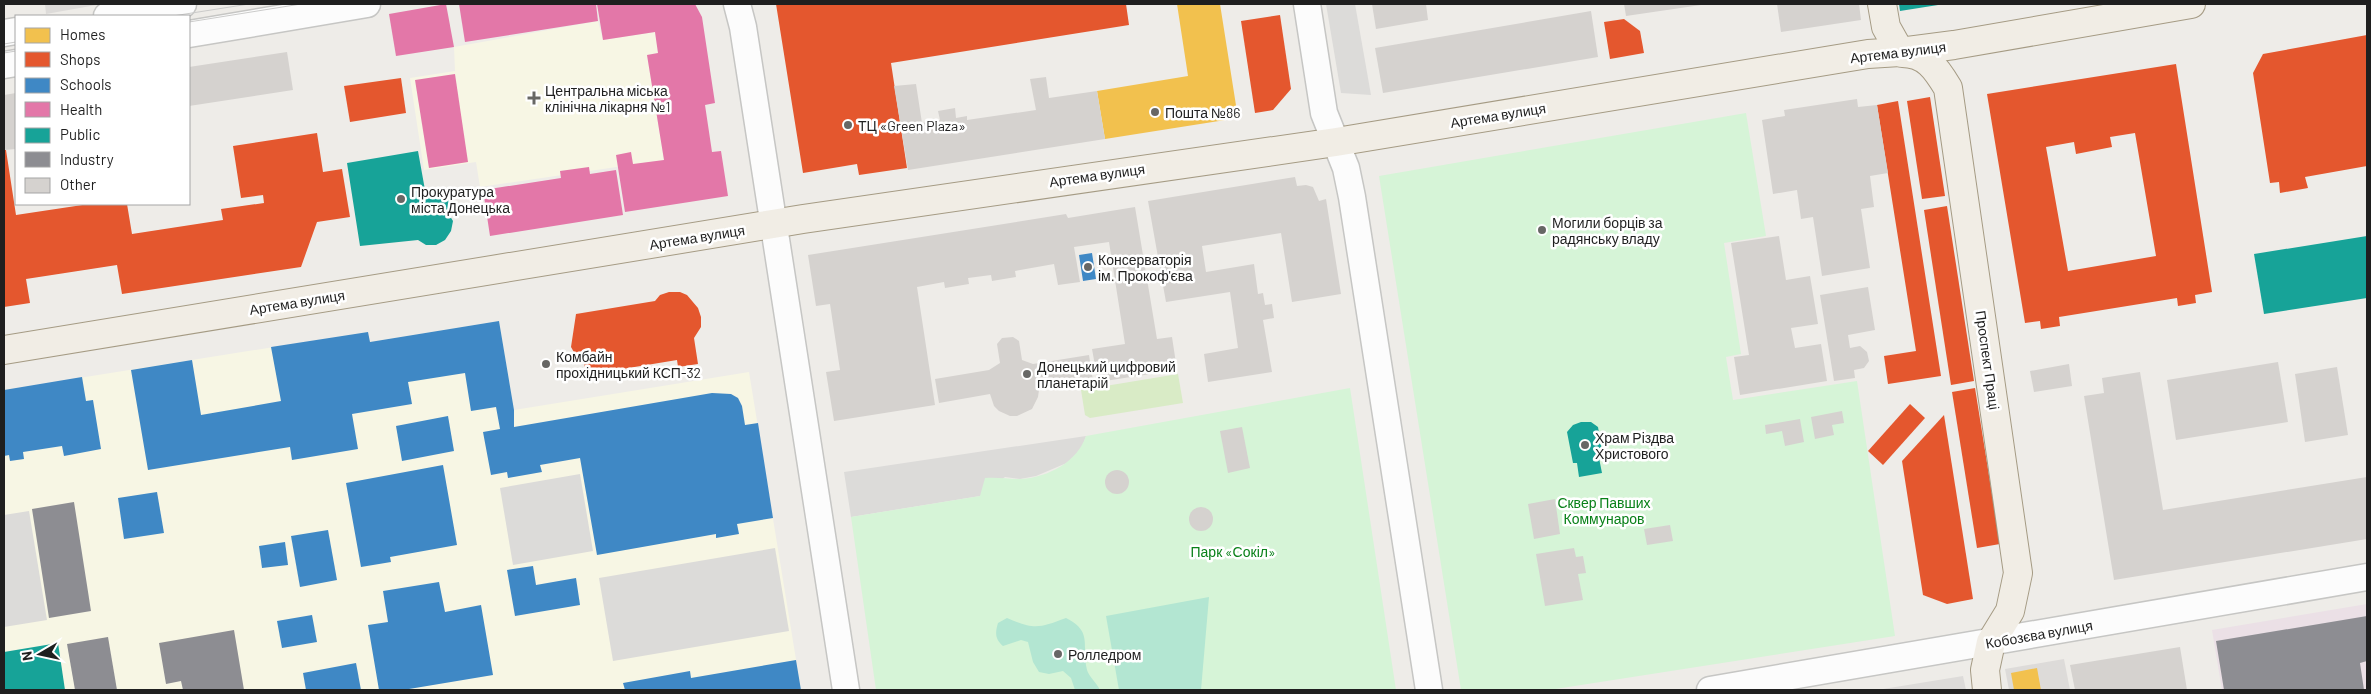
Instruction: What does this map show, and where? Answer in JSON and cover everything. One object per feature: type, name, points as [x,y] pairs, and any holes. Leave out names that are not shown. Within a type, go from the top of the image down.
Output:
[{"type":"main road","points":[[1882,4],[1886,27],[1900,52]]},
{"type":"main road","name":"Артема вулиця","points":[[4,350],[775,224],[1336,142],[1868,54],[1954,45],[2191,4]]},
{"type":"main road","name":"Проспект Праці","points":[[1900,52],[1924,57],[1937,70],[1948,88],[2018,573],[2010,611],[1991,642],[1985,670],[1987,690]]},
{"type":"street","points":[[113,15],[183,4]]},
{"type":"street","points":[[190,34],[366,4]]},
{"type":"street","points":[[737,4],[744,27],[846,690]]},
{"type":"street","points":[[1307,4],[1324,113],[1346,168],[1352,197],[1429,690]]},
{"type":"street","name":"Кобозєва вулиця","points":[[1710,690],[2367,577]]},
{"type":"shaded area","points":[[45,4],[102,4],[46,14]]},
{"type":"shaded area","points":[[1326,4],[1355,4],[1371,95],[1341,93]]},
{"type":"shaded area","name":"Центральна міська клінічна лікарня №1","points":[[598,21],[603,40],[655,32],[658,53],[647,55],[664,160],[480,187],[476,162],[424,170],[410,78],[455,71],[454,47]]},
{"type":"shaded area","points":[[499,321],[514,410],[749,372],[801,690],[4,690],[4,390],[368,332],[370,342]]},
{"type":"shaded area","points":[[1086,436],[1082,448],[1069,462],[1036,476],[1020,479],[1005,477],[980,496],[851,517],[844,472]]},
{"type":"shaded area","points":[[580,474],[593,551],[513,565],[500,488]]},
{"type":"shaded area","points":[[29,511],[47,620],[4,627],[4,515]]},
{"type":"shaded area","points":[[775,548],[789,631],[613,661],[599,578]]},
{"type":"shaded area","points":[[2367,604],[2367,690],[2222,690],[2212,630]]},
{"type":"shaded area","points":[[2064,659],[2070,690],[2009,690],[2005,669]]},
{"type":"shaded area","points":[[1963,676],[1966,690],[1877,690]]},
{"type":"green space","name":"Сквер Павших Коммунаров","points":[[1746,113],[1766,236],[1724,243],[1741,354],[1726,357],[1733,400],[1857,381],[1895,636],[1549,690],[1461,690],[1379,176]]},
{"type":"green space","points":[[1178,374],[1183,403],[1090,418],[1085,415],[1081,390]]},
{"type":"green space","name":"Парк «Сокіл»","points":[[1350,388],[1396,690],[876,690],[851,517],[980,496],[985,478],[1021,479],[1042,475],[1061,467],[1069,461],[1082,445],[1086,436]]},
{"type":"green space","points":[[1209,597],[1201,690],[1119,690],[1106,616]]},
{"type":"green space","name":"Ролледром","points":[[1007,618],[1031,626],[1043,626],[1066,618],[1075,623],[1085,640],[1087,670],[1100,690],[1075,690],[1071,678],[1063,671],[1049,674],[1039,672],[1033,662],[1028,642],[1021,640],[1003,646],[996,636],[996,630],[998,623]]},
{"type":"building: Homes","points":[[1177,4],[1220,4],[1238,118],[1105,139],[1097,91],[1188,76]]},
{"type":"building: Homes","points":[[2037,668],[2041,690],[2014,690],[2011,673]]},
{"type":"building: Shops","name":"ТЦ «Green Plaza»","points":[[776,4],[1126,4],[1129,25],[891,63],[907,168],[859,175],[857,164],[803,173]]},
{"type":"building: Shops","points":[[1280,15],[1291,89],[1273,110],[1255,113],[1241,21]]},
{"type":"building: Shops","points":[[1624,19],[1640,31],[1644,53],[1610,59],[1604,22]]},
{"type":"building: Shops","points":[[2367,35],[2367,166],[2305,177],[2308,188],[2280,193],[2279,182],[2270,183],[2253,73],[2263,54]]},
{"type":"building: Shops","points":[[2176,64],[2212,292],[2195,295],[2196,303],[2178,306],[2177,298],[2059,317],[2060,326],[2041,329],[2040,321],[2025,323],[1987,94]],"holes":[[[2135,133],[2156,256],[2068,271],[2046,147],[2074,142],[2076,154],[2112,147],[2110,137]]]},
{"type":"building: Shops","points":[[401,78],[406,113],[350,122],[344,86]]},
{"type":"building: Shops","points":[[1930,97],[1945,196],[1922,199],[1907,101]]},
{"type":"building: Shops","points":[[1898,101],[1941,376],[1888,384],[1884,356],[1916,351],[1877,105]]},
{"type":"building: Shops","points":[[317,133],[323,172],[342,169],[350,217],[317,222],[301,267],[122,294],[117,265],[26,279],[30,303],[4,307],[4,150],[6,150],[16,215],[82,205],[127,205],[132,234],[223,220],[221,209],[264,203],[263,195],[241,198],[233,146]]},
{"type":"building: Shops","points":[[1947,206],[1974,381],[1951,385],[1924,210]]},
{"type":"building: Shops","points":[[669,292],[680,292],[687,295],[698,308],[701,317],[701,327],[694,338],[698,364],[678,367],[677,360],[586,375],[583,356],[575,354],[571,347],[576,314],[655,301],[660,295]]},
{"type":"building: Shops","points":[[1975,388],[2000,544],[1977,548],[1952,392]]},
{"type":"building: Shops","points":[[1910,404],[1925,418],[1883,465],[1868,451]]},
{"type":"building: Shops","points":[[1944,415],[1973,599],[1947,604],[1923,595],[1902,461]]},
{"type":"building: Schools","name":"Консерваторія ім. Прокоф'єва","points":[[1092,253],[1096,279],[1083,281],[1079,255]]},
{"type":"building: Schools","points":[[499,321],[514,410],[514,427],[712,393],[731,394],[738,398],[742,406],[745,425],[758,423],[773,518],[737,524],[739,534],[716,538],[716,534],[597,555],[580,458],[540,465],[542,472],[508,478],[507,472],[491,475],[483,432],[500,429],[496,407],[471,411],[465,373],[408,382],[412,404],[352,414],[358,449],[292,460],[290,447],[148,470],[131,370],[192,360],[201,415],[281,401],[271,347],[368,332],[370,342]]},
{"type":"building: Schools","points":[[82,377],[86,401],[93,400],[101,449],[64,456],[62,446],[23,452],[24,459],[10,461],[9,455],[4,456],[4,390]]},
{"type":"building: Schools","points":[[448,416],[454,451],[402,461],[396,426]]},
{"type":"building: Schools","points":[[443,465],[457,545],[390,557],[391,562],[361,567],[346,483]]},
{"type":"building: Schools","points":[[157,492],[164,533],[124,539],[118,498]]},
{"type":"building: Schools","points":[[328,530],[337,580],[300,587],[291,536]]},
{"type":"building: Schools","points":[[285,542],[288,565],[262,568],[259,546]]},
{"type":"building: Schools","points":[[533,566],[536,585],[576,578],[580,605],[515,616],[507,570]]},
{"type":"building: Schools","points":[[439,582],[445,612],[481,605],[493,675],[403,690],[379,690],[368,625],[388,622],[383,591]]},
{"type":"building: Schools","points":[[312,615],[317,642],[282,648],[277,621]]},
{"type":"building: Schools","points":[[796,660],[801,690],[625,690],[623,683],[690,671],[691,678]]},
{"type":"building: Schools","points":[[356,663],[361,690],[306,690],[303,673]]},
{"type":"building: Health","points":[[446,4],[454,47],[396,56],[389,14]]},
{"type":"building: Health","points":[[459,4],[596,4],[598,21],[465,42]]},
{"type":"building: Health","points":[[597,4],[695,4],[702,17],[715,103],[705,105],[712,152],[721,151],[728,196],[625,212],[616,155],[631,152],[633,164],[664,160],[647,55],[658,53],[655,32],[603,40]]},
{"type":"building: Health","points":[[455,74],[468,162],[429,168],[415,80]]},
{"type":"building: Health","points":[[589,167],[590,174],[616,170],[623,215],[490,236],[483,190],[561,178],[560,171]]},
{"type":"building: Public","points":[[1899,4],[1938,4],[1938,5],[1900,11]]},
{"type":"building: Public","name":"Прокуратура міста Донецька","points":[[418,151],[425,190],[442,192],[455,206],[448,213],[453,221],[451,231],[445,240],[436,245],[426,245],[418,240],[360,246],[347,163]]},
{"type":"building: Public","points":[[2367,236],[2367,298],[2264,314],[2254,254]]},
{"type":"building: Public","name":"Храм Різдва Христового","points":[[1581,422],[1591,422],[1598,427],[1603,457],[1599,458],[1602,473],[1579,477],[1577,463],[1573,463],[1567,432],[1573,425]]},
{"type":"building: Public","points":[[58,643],[65,690],[4,690],[4,652]]},
{"type":"building: Industry","points":[[74,502],[91,611],[49,618],[32,509]]},
{"type":"building: Industry","points":[[2367,616],[2367,661],[2360,663],[2364,690],[2224,690],[2216,641]]},
{"type":"building: Industry","points":[[234,630],[244,690],[183,690],[181,681],[166,684],[159,643]]},
{"type":"building: Industry","points":[[108,637],[117,690],[75,690],[67,644]]},
{"type":"building: Other","points":[[1372,4],[1426,4],[1428,20],[1376,29]]},
{"type":"building: Other","points":[[1624,4],[1701,4],[1701,5],[1626,16]]},
{"type":"building: Other","points":[[1777,4],[1859,4],[1861,20],[1781,32]]},
{"type":"building: Other","points":[[1591,11],[1598,57],[1383,93],[1375,48]]},
{"type":"building: Other","points":[[287,52],[293,90],[190,106],[190,67]]},
{"type":"building: Other","points":[[1046,77],[1049,98],[1097,91],[1105,139],[908,170],[894,86],[916,84],[922,123],[940,120],[938,111],[955,108],[956,118],[967,116],[967,120],[1036,110],[1030,79]]},
{"type":"building: Other","points":[[15,93],[15,149],[4,150],[4,95]]},
{"type":"building: Other","points":[[1857,99],[1858,107],[1877,105],[1888,173],[1870,176],[1874,207],[1861,209],[1870,268],[1822,276],[1813,217],[1801,219],[1797,190],[1773,194],[1762,120],[1785,116],[1784,110]]},
{"type":"building: Other","points":[[1295,177],[1297,186],[1306,185],[1313,187],[1319,201],[1326,199],[1341,294],[1292,302],[1281,233],[1202,246],[1206,272],[1254,264],[1258,294],[1263,293],[1265,305],[1272,304],[1274,318],[1263,320],[1272,372],[1208,382],[1204,354],[1238,348],[1230,292],[1166,302],[1148,201]]},
{"type":"building: Other","points":[[1135,207],[1157,339],[1172,337],[1177,370],[1098,382],[1092,349],[1125,344],[1109,242],[1074,247],[1080,282],[1058,285],[1054,264],[1015,271],[1016,277],[992,281],[991,275],[968,278],[969,284],[945,288],[944,282],[917,287],[935,405],[834,421],[826,372],[840,370],[830,304],[816,306],[808,255],[1066,214],[1068,218]]},
{"type":"building: Other","points":[[1779,236],[1786,280],[1810,276],[1818,324],[1791,328],[1795,348],[1821,344],[1827,381],[1740,395],[1734,357],[1749,355],[1731,243]]},
{"type":"building: Other","points":[[1868,287],[1875,330],[1848,335],[1850,348],[1860,346],[1867,352],[1869,361],[1864,368],[1854,370],[1855,378],[1834,381],[1820,295]]},
{"type":"building: Other","name":"Донецький цифровий планетарій","points":[[1013,337],[1019,341],[1022,360],[1033,364],[1089,355],[1093,381],[1039,390],[1032,409],[1017,416],[1010,416],[999,411],[994,406],[990,394],[939,403],[935,379],[989,370],[1000,363],[997,344],[1002,338]]},
{"type":"building: Other","points":[[2278,362],[2288,422],[2176,440],[2167,380]]},
{"type":"building: Other","points":[[2069,364],[2072,386],[2034,392],[2030,371]]},
{"type":"building: Other","points":[[2337,367],[2348,435],[2305,442],[2295,374]]},
{"type":"building: Other","points":[[2140,372],[2163,510],[2367,477],[2367,539],[2114,580],[2084,396],[2104,393],[2102,378]]},
{"type":"building: Other","points":[[1842,411],[1844,423],[1832,425],[1834,435],[1815,439],[1811,417]]},
{"type":"building: Other","points":[[1800,419],[1804,442],[1785,446],[1782,431],[1766,434],[1765,425]]},
{"type":"building: Other","points":[[1242,427],[1250,468],[1228,473],[1220,431]]},
{"type":"building: Other","points":[[1117,470],[1126,473],[1129,482],[1126,491],[1117,494],[1108,491],[1105,482],[1108,473]]},
{"type":"building: Other","points":[[1555,499],[1560,534],[1534,539],[1528,504]]},
{"type":"building: Other","points":[[1201,507],[1210,510],[1213,519],[1210,528],[1201,531],[1192,528],[1189,519],[1192,510]]},
{"type":"building: Other","points":[[1670,525],[1673,541],[1647,545],[1644,529]]},
{"type":"building: Other","points":[[1574,548],[1576,557],[1583,556],[1586,573],[1578,574],[1583,600],[1545,606],[1536,554]]},
{"type":"building: Other","points":[[2180,647],[2187,690],[2075,690],[2070,665]]},
{"type":"tram line","points":[[179,15],[249,4]]},
{"type":"tram line","points":[[190,22],[301,4]]},
{"type":"tram line","points":[[4,44],[15,42]]},
{"type":"tram line","points":[[4,53],[15,51]]},
{"type":"place","name":"Центральна міська клінічна лікарня №1","points":[[534,98]]},
{"type":"place","name":"Пошта №86","points":[[1155,112]]},
{"type":"place","name":"ТЦ «Green Plaza»","points":[[848,125]]},
{"type":"place","name":"Прокуратура міста Донецька","points":[[401,199]]},
{"type":"place","name":"Могили борців за радянську владу","points":[[1542,230]]},
{"type":"place","name":"Консерваторія ім. Прокоф'єва","points":[[1088,267]]},
{"type":"place","name":"Комбайн прохідницький КСП-32","points":[[546,364]]},
{"type":"place","name":"Донецький цифровий планетарій","points":[[1027,374]]},
{"type":"place","name":"Храм Різдва Христового","points":[[1585,445]]},
{"type":"place","name":"Ролледром","points":[[1058,654]]}]
